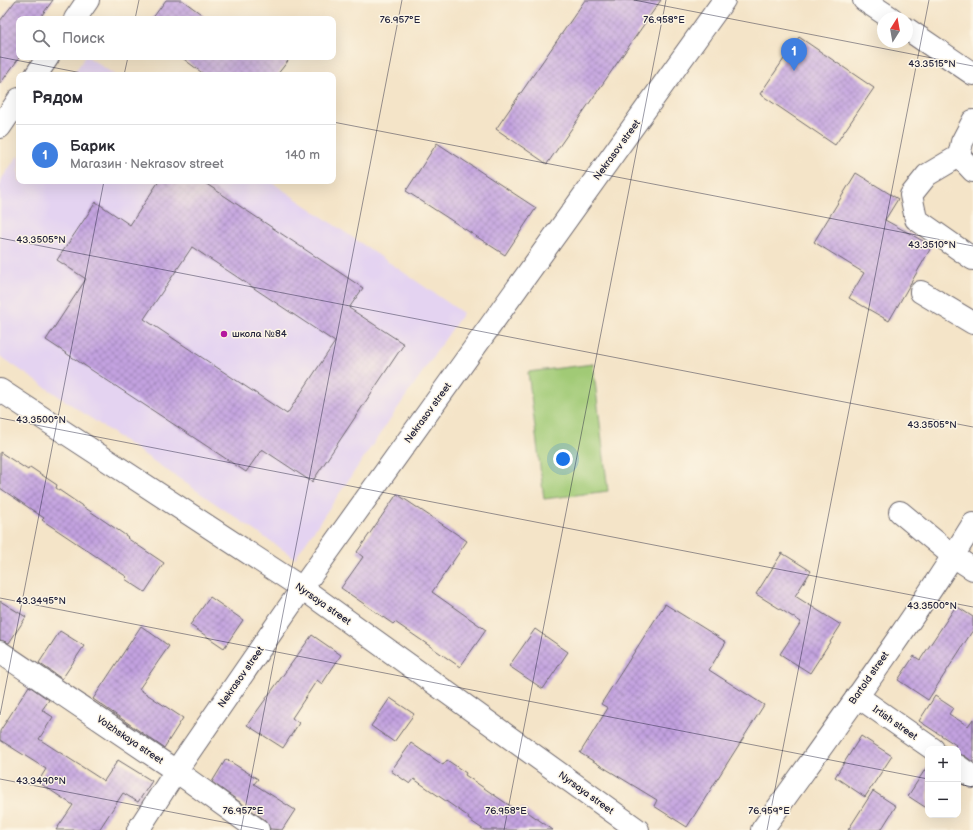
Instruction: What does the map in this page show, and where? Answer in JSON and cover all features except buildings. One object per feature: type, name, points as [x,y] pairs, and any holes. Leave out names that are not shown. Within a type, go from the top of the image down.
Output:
[{"type":"street","points":[[77,16],[88,0]]},
{"type":"street","name":"Nekrasov street","points":[[138,830],[176,771],[302,588],[724,0]]},
{"type":"street","points":[[864,0],[882,12]]},
{"type":"street","points":[[913,33],[973,74]]},
{"type":"street","points":[[38,72],[46,60]]},
{"type":"street","points":[[0,126],[16,103]]},
{"type":"street","points":[[973,121],[962,142],[966,164],[927,175],[911,195],[916,219],[973,258]]},
{"type":"street","points":[[920,292],[973,323]]},
{"type":"street","name":"Nyrsaya street","points":[[0,390],[302,588],[638,830]]},
{"type":"street","points":[[900,512],[953,556],[973,569]]},
{"type":"street","name":"Bartold street","points":[[762,830],[857,696],[953,556],[973,524]]},
{"type":"street","name":"Volzhskaya street","points":[[0,652],[176,771],[258,830]]},
{"type":"street","name":"Irtish street","points":[[857,696],[929,746]]},
{"type":"street","points":[[961,768],[973,777]]},
{"type":"shaded area","points":[[83,60],[92,60],[110,72],[75,72]]},
{"type":"shaded area","name":"школа №84","points":[[16,158],[16,184],[274,184],[463,313],[295,558],[0,356],[0,181]]},
{"type":"green space","points":[[593,364],[608,491],[544,499],[528,372]]},
{"type":"place","name":"Барик","points":[[794,71]]},
{"type":"place","name":"школа №84","points":[[224,334]]}]
